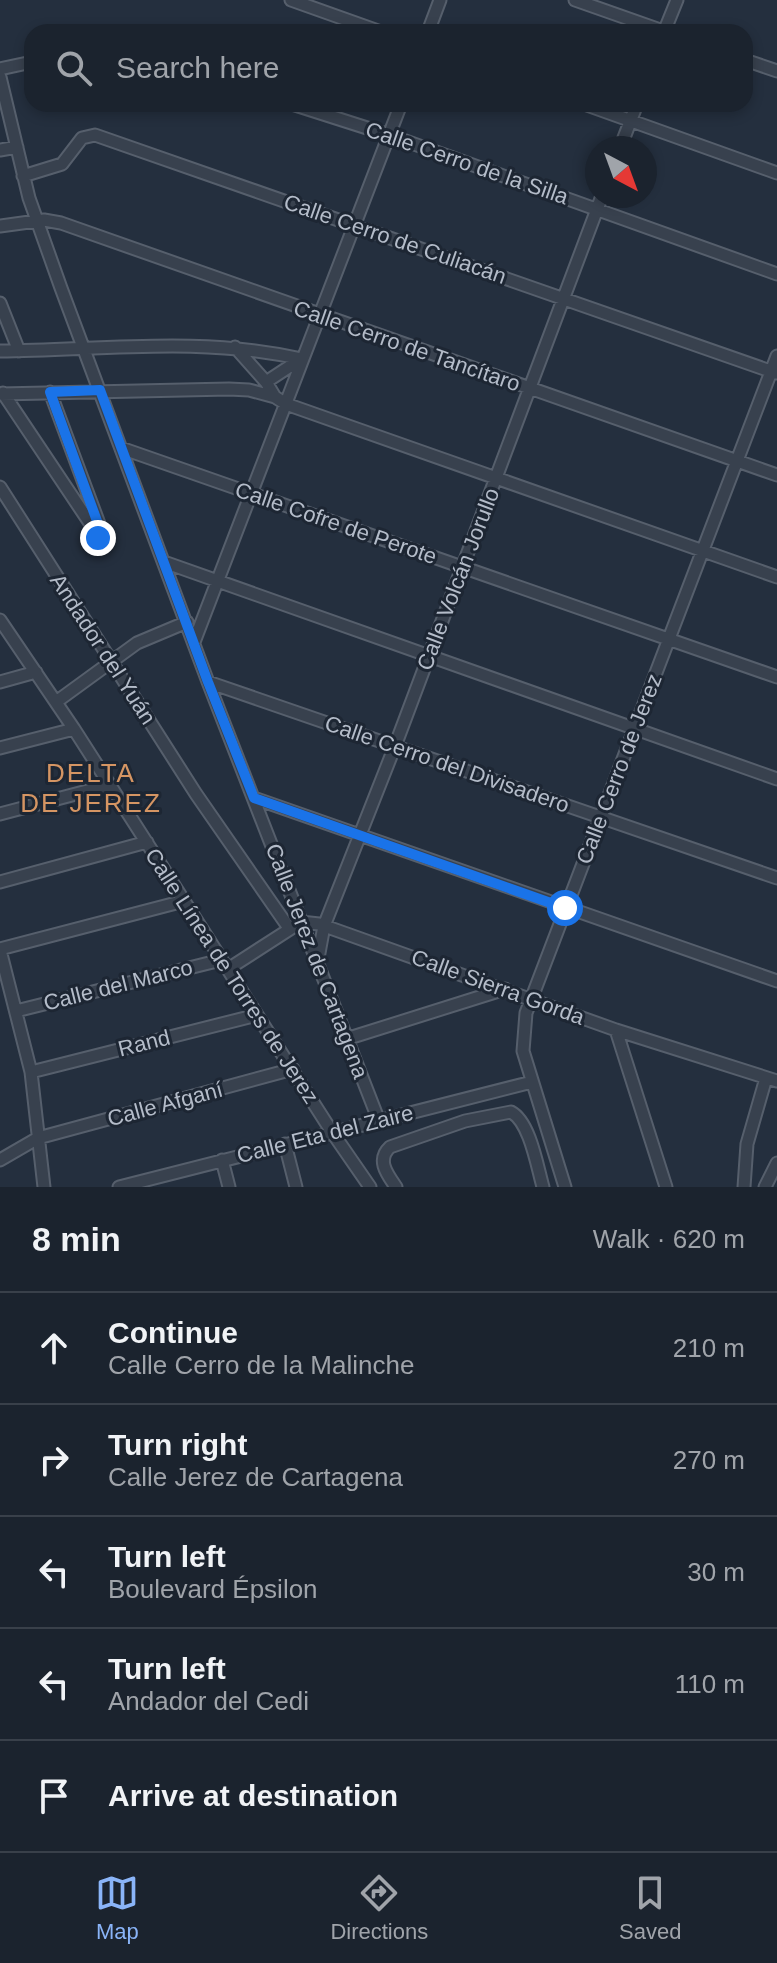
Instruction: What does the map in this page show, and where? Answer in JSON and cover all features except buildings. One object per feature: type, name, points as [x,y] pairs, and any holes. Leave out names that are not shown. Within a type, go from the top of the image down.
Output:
[{"type":"street","points":[[291,0],[358,24]]},
{"type":"street","points":[[431,24],[440,0]]},
{"type":"street","points":[[575,0],[642,24]]},
{"type":"street","points":[[668,24],[677,0]]},
{"type":"street","points":[[753,63],[777,71]]},
{"type":"street","points":[[0,69],[24,64]]},
{"type":"street","name":"Calle Jerez de Cartagena","points":[[0,77],[37,221],[208,682],[379,1121]]},
{"type":"street","name":"Calle Cerro de la Silla","points":[[317,112],[777,274]]},
{"type":"street","points":[[194,642],[398,112]]},
{"type":"street","points":[[608,112],[777,173]]},
{"type":"street","points":[[625,136],[634,112]]},
{"type":"street","name":"Calle Cerro de Culiacán","points":[[23,176],[62,164],[82,138],[95,135],[774,372]]},
{"type":"street","points":[[0,150],[17,147]]},
{"type":"street","name":"Calle Volcán Jorullo","points":[[317,964],[324,926],[597,209]]},
{"type":"street","name":"Calle Cerro de Tancítaro","points":[[0,226],[51,220],[61,223],[777,475]]},
{"type":"street","points":[[0,303],[19,351]]},
{"type":"street","points":[[0,351],[171,345],[234,347],[302,359]]},
{"type":"street","points":[[234,347],[266,382],[275,397]]},
{"type":"street","name":"Calle Cerro de Jerez","points":[[565,1187],[523,1051],[522,1036],[531,998],[736,459],[774,372],[777,356]]},
{"type":"street","points":[[266,382],[302,359]]},
{"type":"street","points":[[1,394],[100,390],[249,390],[777,577]]},
{"type":"street","points":[[1,394],[104,544],[50,392]]},
{"type":"street","name":"Calle Cofre de Perote","points":[[121,448],[777,677]]},
{"type":"street","name":"Andador del Yuán","points":[[0,487],[196,794],[289,928]]},
{"type":"street","points":[[164,562],[777,779]]},
{"type":"street","name":"Calle Línea de Torres de Jerez","points":[[0,620],[74,729],[370,1187]]},
{"type":"street","points":[[56,702],[137,643],[187,622]]},
{"type":"street","points":[[0,682],[36,672]]},
{"type":"street","name":"Calle Cerro del Divisadero","points":[[208,682],[777,878]]},
{"type":"street","points":[[0,748],[74,729]]},
{"type":"street","points":[[0,814],[110,785]]},
{"type":"street","points":[[254,798],[777,981]]},
{"type":"street","points":[[0,882],[147,842]]},
{"type":"street","points":[[44,1187],[31,1072],[0,949],[184,901]]},
{"type":"street","points":[[224,964],[301,922]]},
{"type":"street","name":"Calle Sierra Gorda","points":[[301,922],[324,926],[616,1030],[772,1080]]},
{"type":"street","name":"Calle del Marco","points":[[16,1011],[224,964]]},
{"type":"street","points":[[346,1039],[505,989]]},
{"type":"street","name":"Rand","points":[[31,1072],[257,1015]]},
{"type":"street","points":[[616,1030],[666,1187]]},
{"type":"street","name":"Calle Afganí","points":[[0,1160],[38,1138],[293,1069]]},
{"type":"street","points":[[744,1187],[747,1144],[772,1080]]},
{"type":"street","name":"Calle Eta del Zaire","points":[[119,1187],[162,1181],[222,1160],[532,1082]]},
{"type":"street","points":[[396,1187],[385,1168],[383,1157],[390,1147],[490,1115],[511,1112],[522,1122],[543,1187]]},
{"type":"street","points":[[285,1144],[296,1187]]},
{"type":"street","points":[[222,1160],[229,1187]]},
{"type":"street","points":[[765,1187],[777,1163]]},
{"type":"street","points":[[357,1168],[362,1187]]},
{"type":"district","name":"DELTA DE JEREZ","points":[[91,788]]},
{"type":"route","points":[[98,538],[105,543],[50,392],[100,390],[254,798],[565,908]]}]
